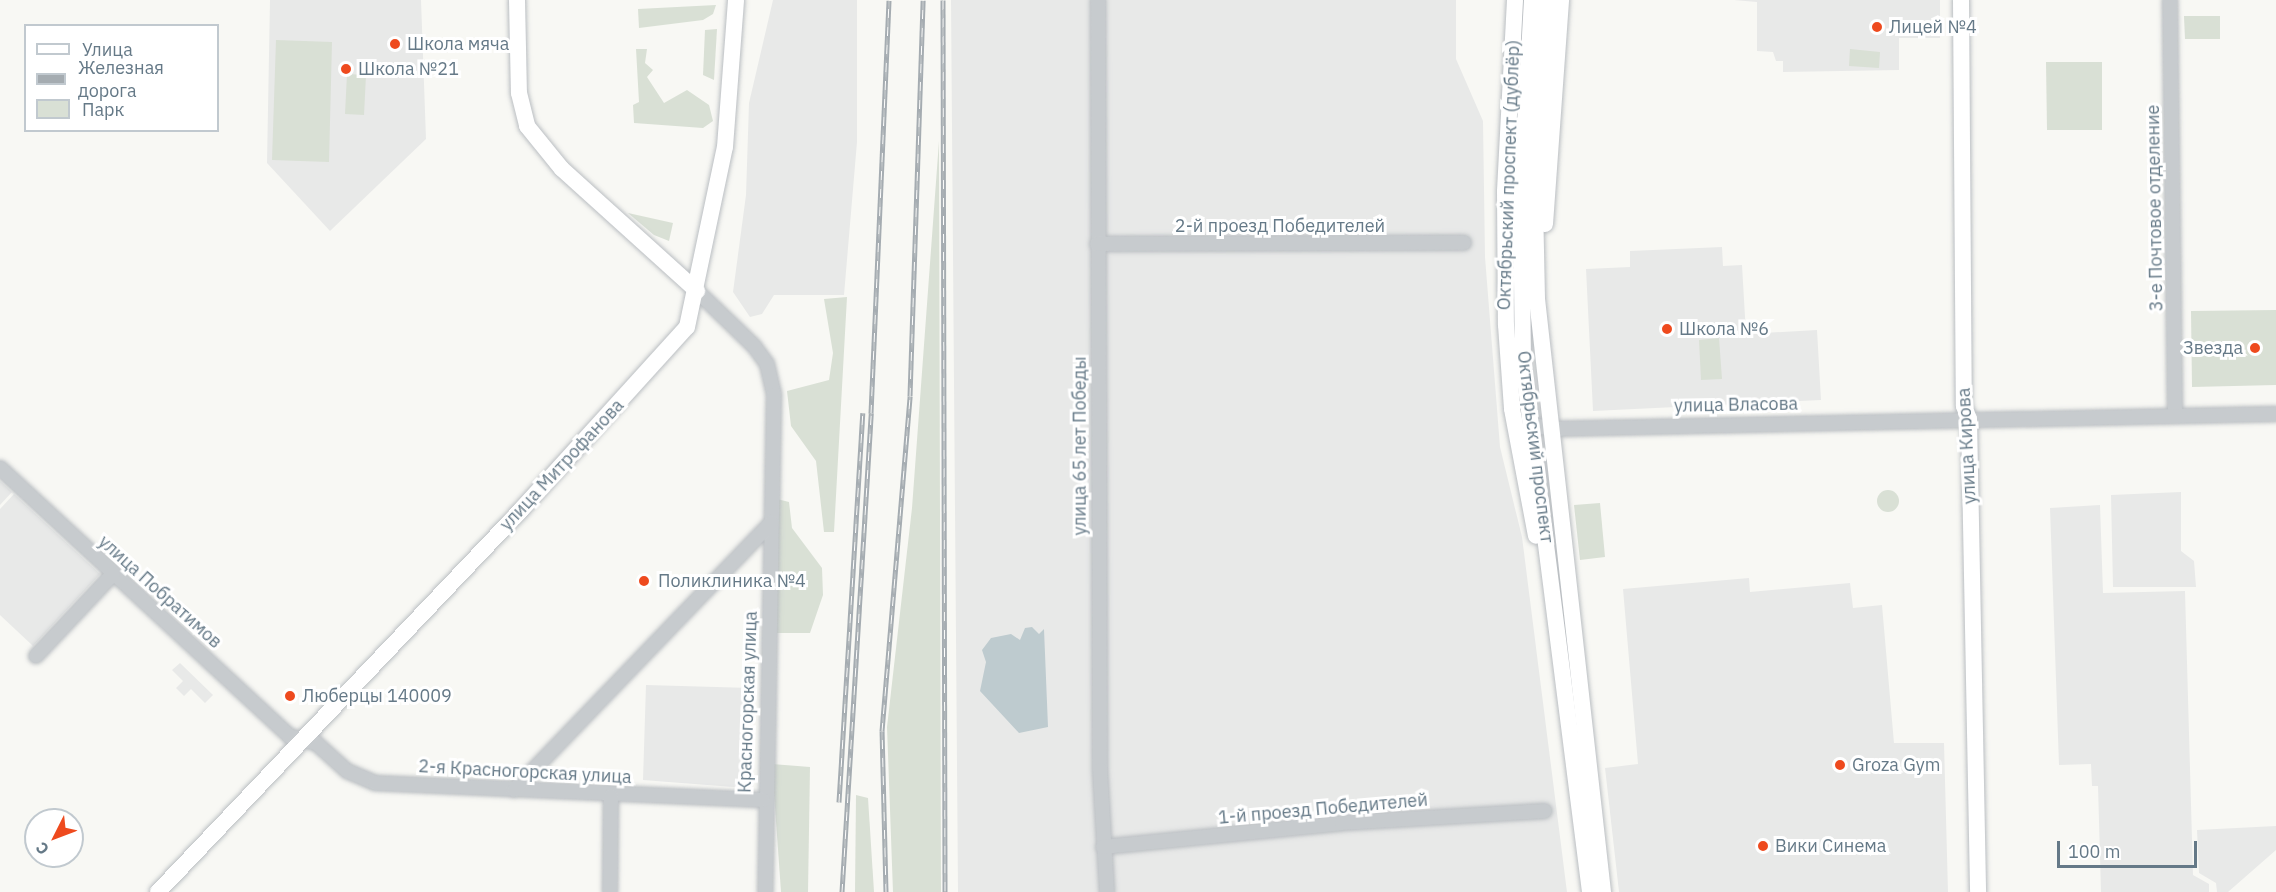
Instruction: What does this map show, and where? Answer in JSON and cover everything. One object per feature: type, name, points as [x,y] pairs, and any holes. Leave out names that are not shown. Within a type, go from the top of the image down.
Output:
[{"type":"main road","points":[[517,0],[519,93],[527,126],[562,169],[697,291]]},
{"type":"main road","name":"улица Митрофанова","points":[[158,892],[678,340],[697,291],[725,147],[736,0]]},
{"type":"main road","name":"Октябрьский проспект (дублёр)","points":[[1515,0],[1504,249],[1512,409],[1559,632]]},
{"type":"main road","name":"Октябрьский проспект","points":[[1532,0],[1520,249],[1531,427],[1559,632],[1590,892]]},
{"type":"main road","name":"Октябрьский проспект","points":[[1546,0],[1535,203],[1537,300],[1603,892]]},
{"type":"main road","name":"Октябрьский проспект (дублёр)","points":[[1537,300],[1561,0]]},
{"type":"main road","name":"улица Кирова","points":[[1961,0],[1964,406],[1969,419],[1978,892]]},
{"type":"street","name":"улица 65 лет Победы","points":[[1098,0],[1097,244],[1104,847],[1107,892]]},
{"type":"street","name":"3-е Почтовое отделение","points":[[2170,0],[2175,416]]},
{"type":"street","name":"2-й проезд Победителей","points":[[1097,244],[1464,243]]},
{"type":"street","name":"Красногорская улица","points":[[697,291],[766,364],[774,395],[763,800],[765,892]]},
{"type":"street","points":[[1512,409],[1531,427]]},
{"type":"street","points":[[1969,419],[2276,414]]},
{"type":"street","name":"улица Власова","points":[[1531,427],[1551,429],[1969,419]]},
{"type":"street","name":"улица Побратимов","points":[[0,468],[113,574],[298,741]]},
{"type":"street","points":[[514,790],[771,523]]},
{"type":"street","points":[[36,656],[113,574]]},
{"type":"street","name":"2-я Красногорская улица","points":[[298,741],[316,743],[347,771],[375,783],[611,796],[763,800]]},
{"type":"street","points":[[610,892],[611,796]]},
{"type":"street","name":"1-й проезд Победителей","points":[[1104,847],[1342,823],[1545,811]]},
{"type":"shaded area","name":"Школа №21","points":[[270,0],[421,0],[426,139],[330,231],[267,163]]},
{"type":"shaded area","points":[[773,0],[857,0],[857,142],[844,295],[774,295],[762,314],[750,317],[733,292],[746,195],[749,103]]},
{"type":"shaded area","points":[[951,0],[1456,0],[1456,59],[1483,121],[1485,257],[1500,447],[1522,537],[1567,892],[958,892]]},
{"type":"shaded area","name":"Лицей №4","points":[[1734,0],[1940,0],[1940,38],[1899,38],[1899,70],[1783,72],[1783,61],[1776,61],[1773,52],[1757,51],[1757,2]]},
{"type":"shaded area","name":"Школа №6","points":[[1722,247],[1723,266],[1742,265],[1746,334],[1817,330],[1821,400],[1593,411],[1586,269],[1630,267],[1630,251]]},
{"type":"shaded area","points":[[0,481],[12,492],[0,505]]},
{"type":"shaded area","points":[[2181,492],[2181,551],[2194,561],[2196,587],[2113,587],[2111,495]]},
{"type":"shaded area","points":[[14,494],[100,574],[33,646],[0,615],[0,509]]},
{"type":"shaded area","points":[[2100,505],[2103,593],[2185,591],[2193,875],[2209,884],[2209,892],[2101,892],[2098,786],[2092,786],[2091,764],[2059,765],[2050,508]]},
{"type":"shaded area","points":[[1749,578],[1750,592],[1850,583],[1853,608],[1882,605],[1894,743],[1944,743],[1948,892],[1619,892],[1605,768],[1638,764],[1623,589]]},
{"type":"shaded area","points":[[1032,627],[1039,634],[1044,629],[1048,727],[1019,733],[980,691],[986,662],[982,650],[991,638],[1011,634],[1020,640],[1025,628]]},
{"type":"shaded area","points":[[180,663],[213,695],[205,703],[191,689],[184,696],[176,688],[183,681],[172,670]]},
{"type":"shaded area","points":[[646,685],[751,688],[746,788],[643,780]]},
{"type":"shaded area","points":[[2276,826],[2276,850],[2228,892],[2217,892],[2216,883],[2199,873],[2197,830]]},
{"type":"green space","points":[[716,5],[713,14],[703,20],[639,28],[638,9]]},
{"type":"green space","points":[[2184,16],[2220,16],[2220,39],[2185,39]]},
{"type":"green space","points":[[717,29],[714,80],[703,75],[705,30]]},
{"type":"green space","points":[[276,40],[332,42],[329,162],[272,160]]},
{"type":"green space","points":[[636,49],[647,49],[645,63],[653,70],[647,77],[664,103],[687,90],[709,105],[713,121],[703,128],[634,123],[633,105],[639,102]]},
{"type":"green space","points":[[1850,49],[1880,52],[1879,68],[1849,66]]},
{"type":"green space","points":[[2046,62],[2102,62],[2102,130],[2047,130]]},
{"type":"green space","points":[[347,74],[366,75],[364,115],[345,114]]},
{"type":"green space","points":[[939,141],[941,892],[893,892],[887,727],[912,508]]},
{"type":"green space","points":[[628,213],[673,223],[669,241],[654,235]]},
{"type":"green space","points":[[847,297],[834,532],[824,532],[816,461],[791,426],[787,391],[829,380],[833,353],[824,299]]},
{"type":"green space","points":[[2276,310],[2276,385],[2192,387],[2191,311]]},
{"type":"green space","points":[[1719,338],[1722,379],[1701,380],[1699,340]]},
{"type":"green space","points":[[1888,490],[1896,493],[1899,501],[1896,509],[1888,512],[1880,509],[1877,501],[1880,493]]},
{"type":"green space","points":[[773,498],[789,502],[792,528],[822,568],[823,595],[810,633],[771,633]]},
{"type":"green space","points":[[1600,503],[1605,557],[1580,560],[1574,505]]},
{"type":"green space","points":[[772,764],[810,767],[808,892],[781,892]]},
{"type":"green space","points":[[856,795],[868,798],[874,892],[855,892]]},
{"type":"railway","points":[[842,892],[871,413],[889,0]]},
{"type":"railway","points":[[886,892],[882,731],[910,396],[923,0]]},
{"type":"railway","points":[[943,0],[945,892]]},
{"type":"railway","points":[[839,802],[863,413]]},
{"type":"place","name":"Лицей №4","points":[[1877,27]]},
{"type":"place","name":"Школа мяча","points":[[395,44]]},
{"type":"place","name":"Школа №21","points":[[346,69]]},
{"type":"place","name":"Школа №6","points":[[1667,329]]},
{"type":"place","name":"Звезда","points":[[2255,348]]},
{"type":"place","name":"Поликлиника №4","points":[[644,581]]},
{"type":"place","name":"Люберцы 140009","points":[[290,696]]},
{"type":"place","name":"Groza Gym","points":[[1840,765]]},
{"type":"place","name":"Вики Синема","points":[[1763,846]]}]
